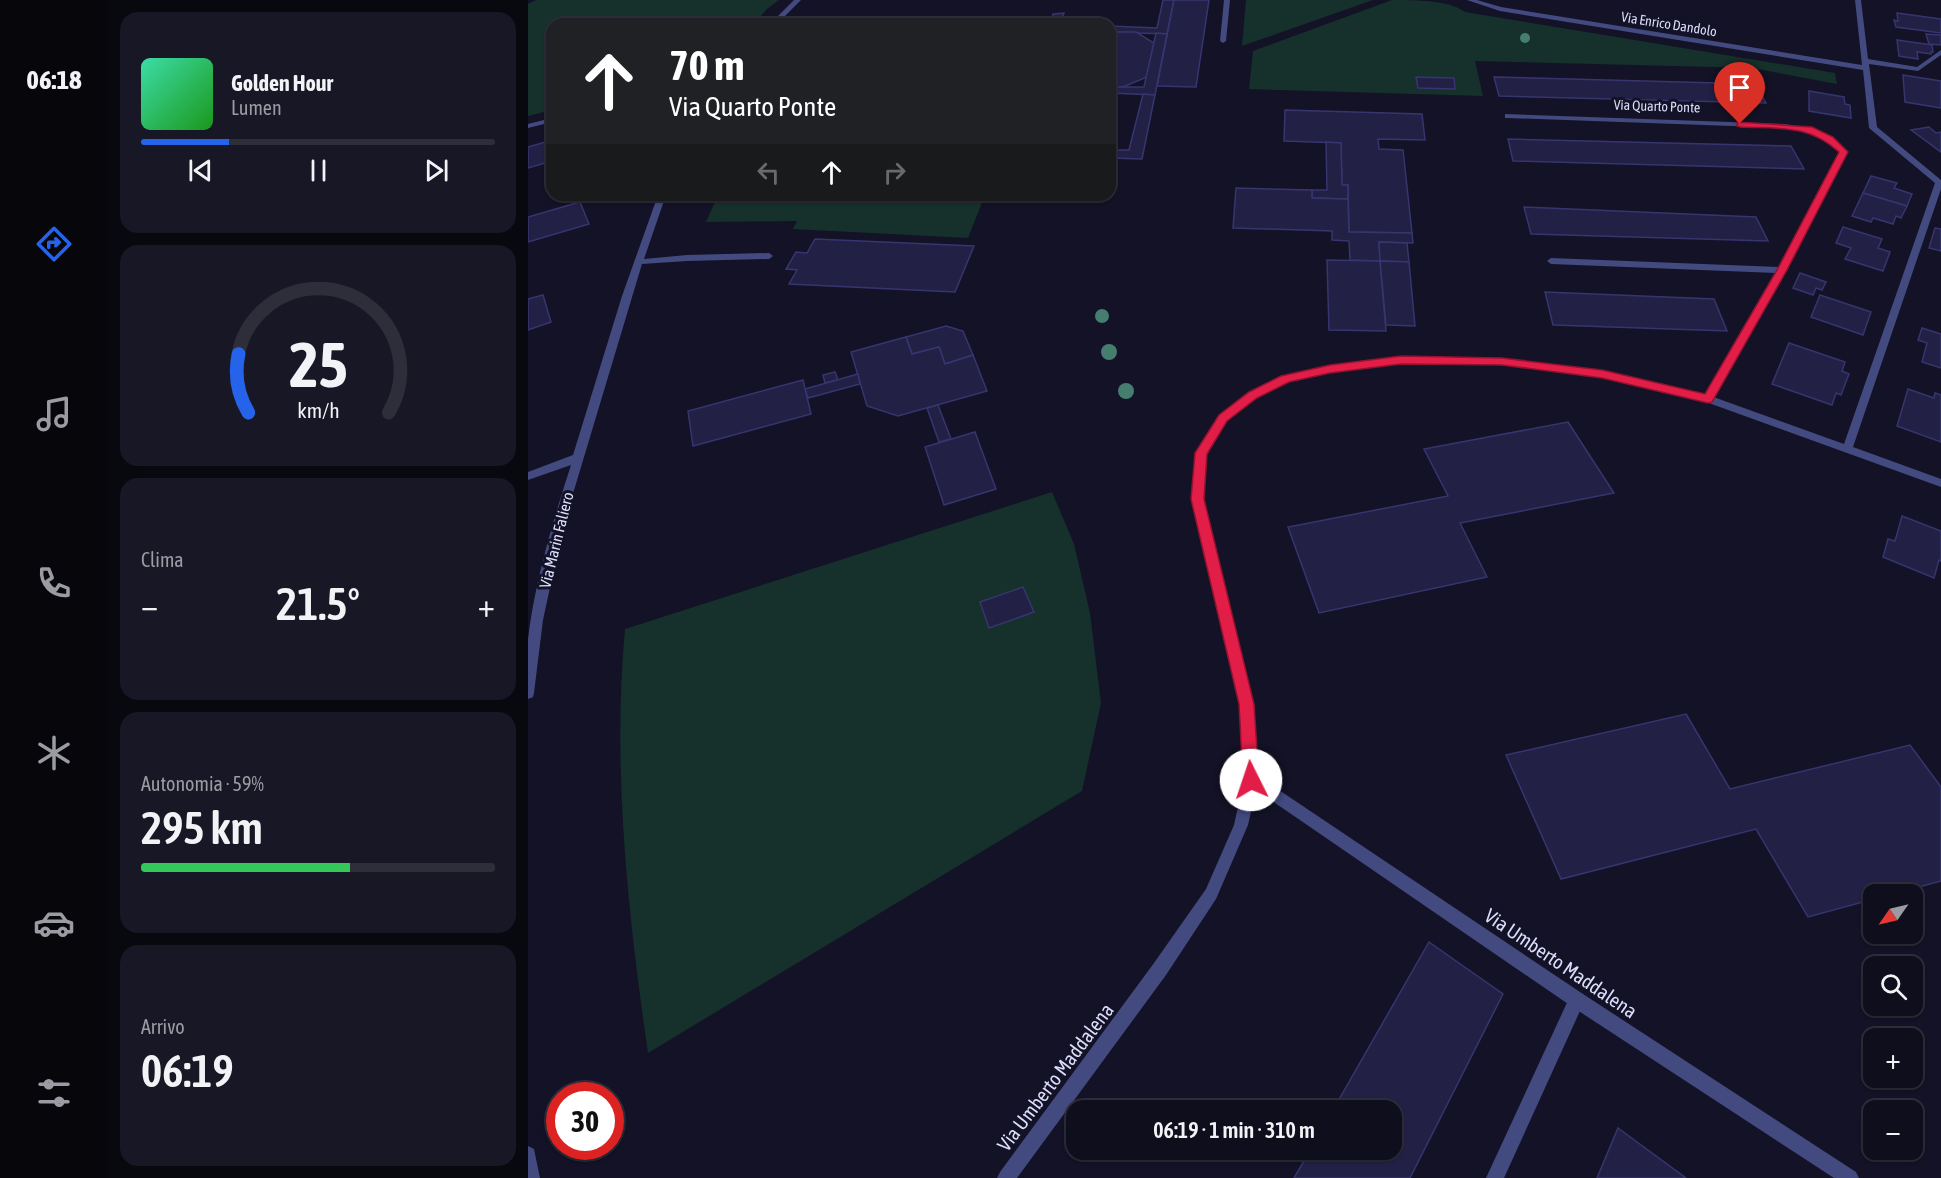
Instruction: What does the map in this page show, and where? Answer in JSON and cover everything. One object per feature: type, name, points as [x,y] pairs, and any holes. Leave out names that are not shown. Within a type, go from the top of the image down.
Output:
[{"type":"street","points":[[778,18],[798,0]]},
{"type":"street","points":[[1223,41],[1227,0]]},
{"type":"street","name":"Via Enrico Dandolo","points":[[1470,0],[1500,9],[1865,64]]},
{"type":"street","points":[[1847,449],[1940,184],[1873,128],[1858,0]]},
{"type":"street","points":[[1865,64],[1918,69],[1941,52]]},
{"type":"street","name":"Via Quarto Ponte","points":[[1508,116],[1786,126],[1809,129],[1830,139],[1844,152],[1782,270],[1708,399]]},
{"type":"street","points":[[528,126],[546,122]]},
{"type":"street","name":"Via Marin Faliero","points":[[528,693],[537,620],[557,527],[638,262],[660,201]]},
{"type":"street","points":[[638,262],[769,256]]},
{"type":"street","points":[[1551,261],[1782,270]]},
{"type":"street","name":"Via Umberto Maddalena","points":[[1006,1178],[1160,969],[1211,894],[1241,825],[1251,780],[1246,704],[1198,499],[1201,453],[1223,418],[1253,395],[1286,379],[1330,369],[1401,360],[1502,362],[1602,374],[1708,399]]},
{"type":"street","points":[[1708,399],[1941,483]]},
{"type":"street","name":"Via Marin Faliero","points":[[528,476],[577,458]]},
{"type":"street","name":"Via Umberto Maddalena","points":[[1251,780],[1577,1000],[1850,1178]]},
{"type":"street","points":[[1495,1178],[1577,1000]]},
{"type":"street","points":[[528,1155],[531,1178]]},
{"type":"green space","points":[[536,0],[779,0],[759,18],[546,18],[546,112],[528,116],[528,4]]},
{"type":"green space","points":[[1246,0],[1373,0],[1242,46]]},
{"type":"green space","points":[[1392,0],[1441,3],[1465,12],[1835,73],[1837,84],[1752,68],[1475,61],[1483,96],[1249,89],[1253,51]]},
{"type":"green space","points":[[715,201],[983,201],[968,238],[793,229],[797,221],[706,222]]},
{"type":"green space","points":[[1052,492],[1074,544],[1090,613],[1101,703],[1082,791],[648,1053],[634,948],[621,788],[621,681],[625,629]]},
{"type":"building","points":[[1163,0],[1174,0],[1167,34],[1116,32],[1116,26],[1157,28]]},
{"type":"building","points":[[1174,0],[1209,0],[1196,87],[1157,86]]},
{"type":"building","points":[[1064,13],[1062,18],[1052,18],[1053,14]]},
{"type":"building","points":[[1897,13],[1941,19],[1941,33],[1896,27],[1894,20],[1898,21]]},
{"type":"building","points":[[1116,32],[1136,32],[1154,43],[1147,77],[1123,87],[1116,87]]},
{"type":"building","points":[[1156,33],[1167,34],[1155,95],[1116,93],[1116,87],[1144,87]]},
{"type":"building","points":[[1926,34],[1941,35],[1941,45],[1929,44]]},
{"type":"building","points":[[1897,40],[1932,45],[1933,52],[1931,54],[1917,52],[1918,59],[1899,56]]},
{"type":"building","points":[[1903,75],[1941,81],[1941,108],[1905,102]]},
{"type":"building","points":[[1416,77],[1454,78],[1455,89],[1418,88]]},
{"type":"building","points":[[1494,77],[1755,84],[1766,103],[1499,96]]},
{"type":"building","points":[[1809,91],[1844,97],[1845,104],[1850,105],[1851,118],[1809,111]]},
{"type":"building","points":[[1143,94],[1155,95],[1142,159],[1116,158],[1116,150],[1129,150]]},
{"type":"building","points":[[1285,110],[1422,114],[1425,140],[1378,139],[1379,149],[1403,150],[1412,233],[1349,232],[1348,185],[1342,185],[1341,143],[1284,141]]},
{"type":"building","points":[[1929,127],[1936,133],[1941,132],[1941,152],[1911,130]]},
{"type":"building","points":[[1508,139],[1791,146],[1804,169],[1513,161]]},
{"type":"building","points":[[546,142],[546,163],[528,168],[528,147]]},
{"type":"building","points":[[1326,142],[1341,143],[1342,185],[1348,185],[1348,199],[1312,198],[1312,190],[1327,190]]},
{"type":"building","points":[[1871,176],[1897,183],[1894,188],[1912,194],[1907,206],[1863,193]]},
{"type":"building","points":[[1236,188],[1312,190],[1312,198],[1348,199],[1349,232],[1412,233],[1413,243],[1379,242],[1380,261],[1350,260],[1349,241],[1332,240],[1332,231],[1233,228]]},
{"type":"building","points":[[1863,193],[1907,206],[1901,218],[1896,216],[1893,224],[1873,218],[1871,222],[1852,216]]},
{"type":"building","points":[[580,202],[589,224],[528,242],[528,217]]},
{"type":"building","points":[[1524,207],[1756,217],[1768,241],[1531,234]]},
{"type":"building","points":[[1843,227],[1882,239],[1878,248],[1890,252],[1883,271],[1845,259],[1851,248],[1836,243]]},
{"type":"building","points":[[1935,228],[1941,229],[1941,251],[1929,248]]},
{"type":"building","points":[[815,239],[974,246],[955,292],[789,284],[797,270],[786,269],[796,252],[807,253]]},
{"type":"building","points":[[1379,242],[1407,243],[1409,262],[1380,261]]},
{"type":"building","points":[[1327,260],[1380,261],[1386,331],[1329,330]]},
{"type":"building","points":[[1380,261],[1409,262],[1415,326],[1386,325]]},
{"type":"building","points":[[1800,273],[1826,282],[1822,290],[1816,288],[1813,295],[1793,288]]},
{"type":"building","points":[[1545,292],[1714,299],[1727,331],[1553,325]]},
{"type":"building","points":[[543,295],[551,322],[528,330],[528,299]]},
{"type":"building","points":[[1820,295],[1871,312],[1863,335],[1811,317]]},
{"type":"building","points":[[946,326],[963,331],[973,355],[945,364],[939,347],[912,354],[906,337]]},
{"type":"building","points":[[1922,328],[1941,334],[1941,368],[1922,362],[1927,343],[1918,340]]},
{"type":"building","points":[[906,337],[912,354],[939,347],[945,364],[973,355],[987,391],[898,416],[867,406],[851,352]]},
{"type":"building","points":[[1789,343],[1845,362],[1842,371],[1849,374],[1841,395],[1836,393],[1832,405],[1772,384]]},
{"type":"building","points":[[835,372],[838,380],[825,383],[823,375]]},
{"type":"building","points":[[858,374],[860,384],[808,398],[805,389]]},
{"type":"building","points":[[803,380],[811,414],[693,446],[688,411]]},
{"type":"building","points":[[1908,389],[1934,398],[1935,393],[1941,395],[1941,442],[1897,426]]},
{"type":"building","points":[[938,405],[951,439],[939,442],[927,408]]},
{"type":"building","points":[[1568,422],[1614,493],[1460,523],[1487,577],[1319,613],[1288,527],[1448,496],[1424,449]]},
{"type":"building","points":[[975,432],[996,489],[944,505],[925,447]]},
{"type":"building","points":[[1902,516],[1941,531],[1941,561],[1939,560],[1934,578],[1883,557],[1888,539],[1895,541]]},
{"type":"building","points":[[1023,587],[1034,612],[989,628],[980,602]]},
{"type":"building","points":[[1686,714],[1730,789],[1910,745],[1941,787],[1941,881],[1923,886],[1923,884],[1863,884],[1863,902],[1808,917],[1756,829],[1561,879],[1506,755]]},
{"type":"building","points":[[1429,942],[1503,994],[1410,1178],[1294,1178],[1305,1160],[1402,1160],[1402,1100],[1339,1100]]},
{"type":"building","points":[[1618,1128],[1686,1178],[1597,1178]]},
{"type":"route","points":[[1251,780],[1246,704],[1222,611],[1198,499],[1201,453],[1223,418],[1253,395],[1286,379],[1330,369],[1401,360],[1502,362],[1602,374],[1708,399],[1782,270],[1844,152],[1830,139],[1809,129],[1740,124]]}]
